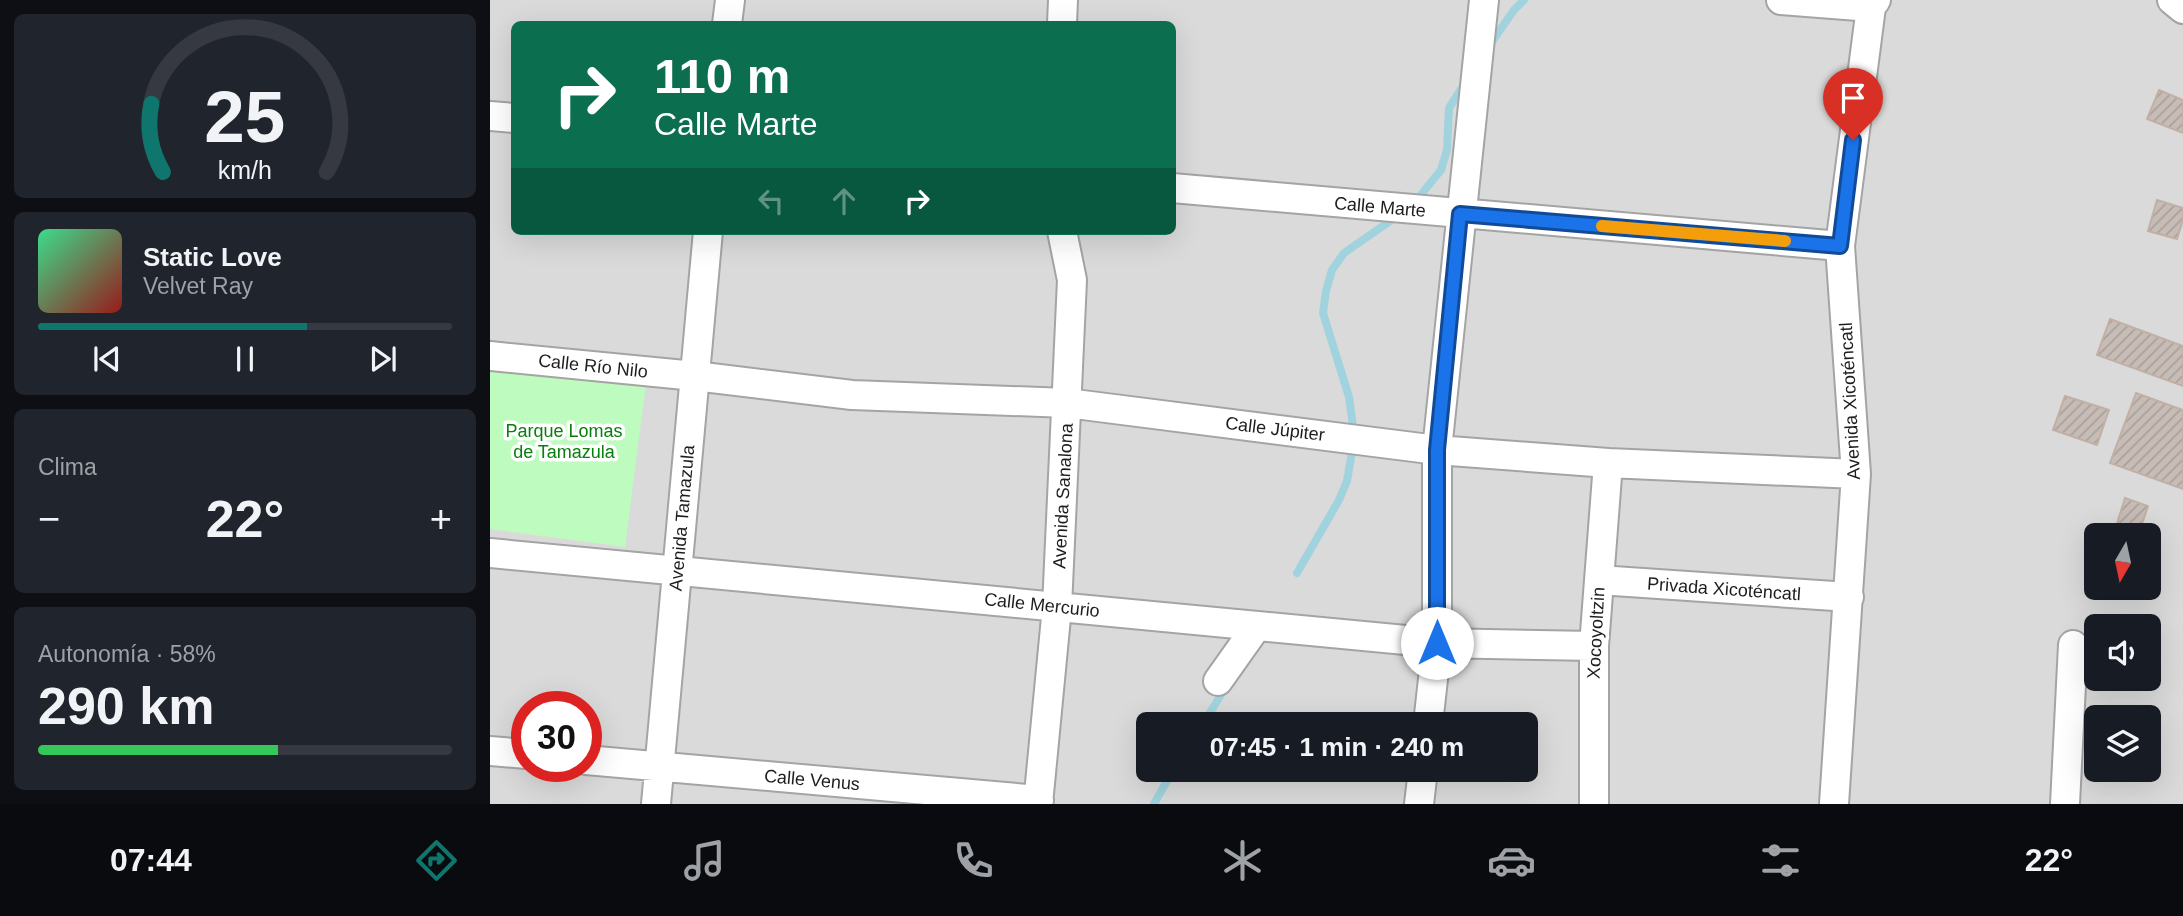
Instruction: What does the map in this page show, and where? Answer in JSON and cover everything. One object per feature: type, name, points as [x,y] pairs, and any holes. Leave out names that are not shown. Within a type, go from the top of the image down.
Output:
[{"type":"street","points":[[727,21],[730,0]]},
{"type":"street","points":[[1062,21],[1063,0]]},
{"type":"street","points":[[1429,712],[1437,643],[1437,450],[1484,0]]},
{"type":"street","points":[[1781,0],[1873,4]]},
{"type":"street","points":[[2172,0],[2183,9]]},
{"type":"street","name":"Avenida Xicoténcatl","points":[[1834,804],[1856,474],[1840,246],[1873,4]]},
{"type":"street","points":[[490,116],[511,118]]},
{"type":"street","name":"Calle Marte","points":[[1176,188],[1840,246]]},
{"type":"street","name":"Avenida Tamazula","points":[[656,804],[708,235]]},
{"type":"street","name":"Avenida Sanalona","points":[[1038,802],[1057,607],[1067,402],[1072,280],[1063,235]]},
{"type":"street","name":"Calle Río Nilo","points":[[490,356],[695,376]]},
{"type":"street","name":"Calle Júpiter","points":[[695,376],[852,395],[1067,402],[1437,450],[1608,463],[1856,474]]},
{"type":"street","name":"Xocoyoltzin","points":[[1594,804],[1594,646],[1608,463]]},
{"type":"street","name":"Calle Mercurio","points":[[490,554],[1437,643],[1594,646]]},
{"type":"street","name":"Privada Xicoténcatl","points":[[1599,580],[1849,597]]},
{"type":"street","points":[[1218,681],[1257,626]]},
{"type":"street","points":[[2065,804],[2073,645]]},
{"type":"street","points":[[490,751],[511,753]]},
{"type":"street","name":"Calle Venus","points":[[602,761],[1038,802]]},
{"type":"street","points":[[1419,804],[1422,782]]},
{"type":"shaded area","points":[[490,0],[2183,0],[2183,804],[490,804]]},
{"type":"green space","name":"Parque Lomas de Tamazula","points":[[490,356],[647,376],[625,547],[490,529]]},
{"type":"building","points":[[2159,90],[2183,100],[2183,133],[2147,119]]},
{"type":"building","points":[[2157,200],[2183,208],[2183,220],[2177,239],[2148,231]]},
{"type":"building","points":[[2110,319],[2183,346],[2183,386],[2097,355]]},
{"type":"building","points":[[2136,393],[2183,410],[2183,489],[2110,463]]},
{"type":"building","points":[[2065,396],[2109,410],[2097,445],[2053,430]]},
{"type":"building","points":[[2125,498],[2148,506],[2142,523],[2117,523]]},
{"type":"waterway","points":[[1489,46],[1524,0]]},
{"type":"waterway","points":[[1415,202],[1441,170],[1447,150],[1449,108],[1465,83]]},
{"type":"waterway","points":[[1354,433],[1349,397],[1323,313],[1326,291],[1332,270],[1344,253],[1396,217]]},
{"type":"waterway","points":[[1297,573],[1339,500],[1347,481],[1353,446]]},
{"type":"waterway","points":[[1210,712],[1227,685]]},
{"type":"waterway","points":[[1154,804],[1166,782]]},
{"type":"slow traffic","points":[[1602,226],[1785,241]]},
{"type":"route","points":[[1437,643],[1437,450],[1460,214],[1840,246],[1853,140]]}]
